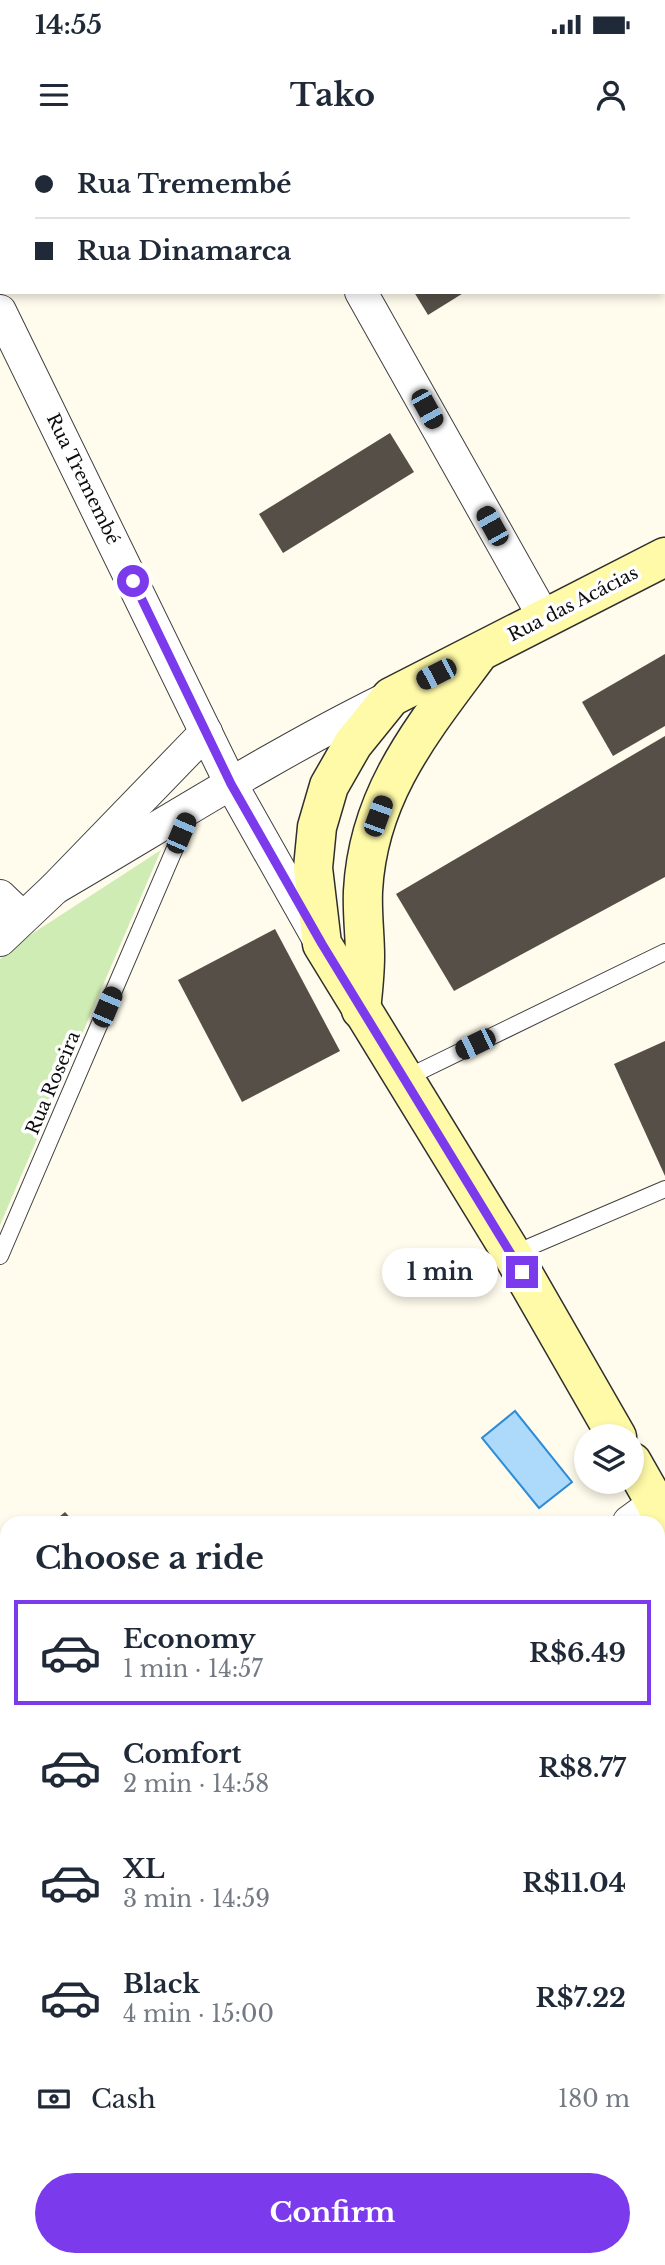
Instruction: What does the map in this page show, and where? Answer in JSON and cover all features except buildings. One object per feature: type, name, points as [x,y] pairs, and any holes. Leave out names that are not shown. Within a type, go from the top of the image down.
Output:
[{"type":"main road","name":"Rua das Acácias","points":[[361,1010],[322,944],[313,868],[317,827],[329,786],[353,744],[391,697],[665,556]]},
{"type":"main road","name":"Rua das Acácias","points":[[361,1010],[365,959],[363,891],[371,837],[386,795],[415,738],[481,650]]},
{"type":"main road","points":[[361,1010],[512,1254],[610,1424]]},
{"type":"main road","points":[[643,1494],[650,1515]]},
{"type":"street","points":[[362,294],[545,619]]},
{"type":"street","name":"Rua Tremembé","points":[[4,327],[231,784],[322,944]]},
{"type":"street","points":[[0,940],[11,906],[55,888],[231,784],[344,720],[391,697]]},
{"type":"street","points":[[55,888],[206,732]]},
{"type":"lane","name":"Rua Roseira","points":[[0,1256],[192,808]]},
{"type":"lane","points":[[404,1079],[665,952]]},
{"type":"lane","points":[[512,1254],[665,1189]]},
{"type":"green space","points":[[161,850],[0,1225],[0,959],[24,939]]},
{"type":"water","points":[[515,1411],[572,1482],[539,1508],[482,1438]]},
{"type":"route","points":[[133,581],[231,784],[322,944],[522,1272]]}]
